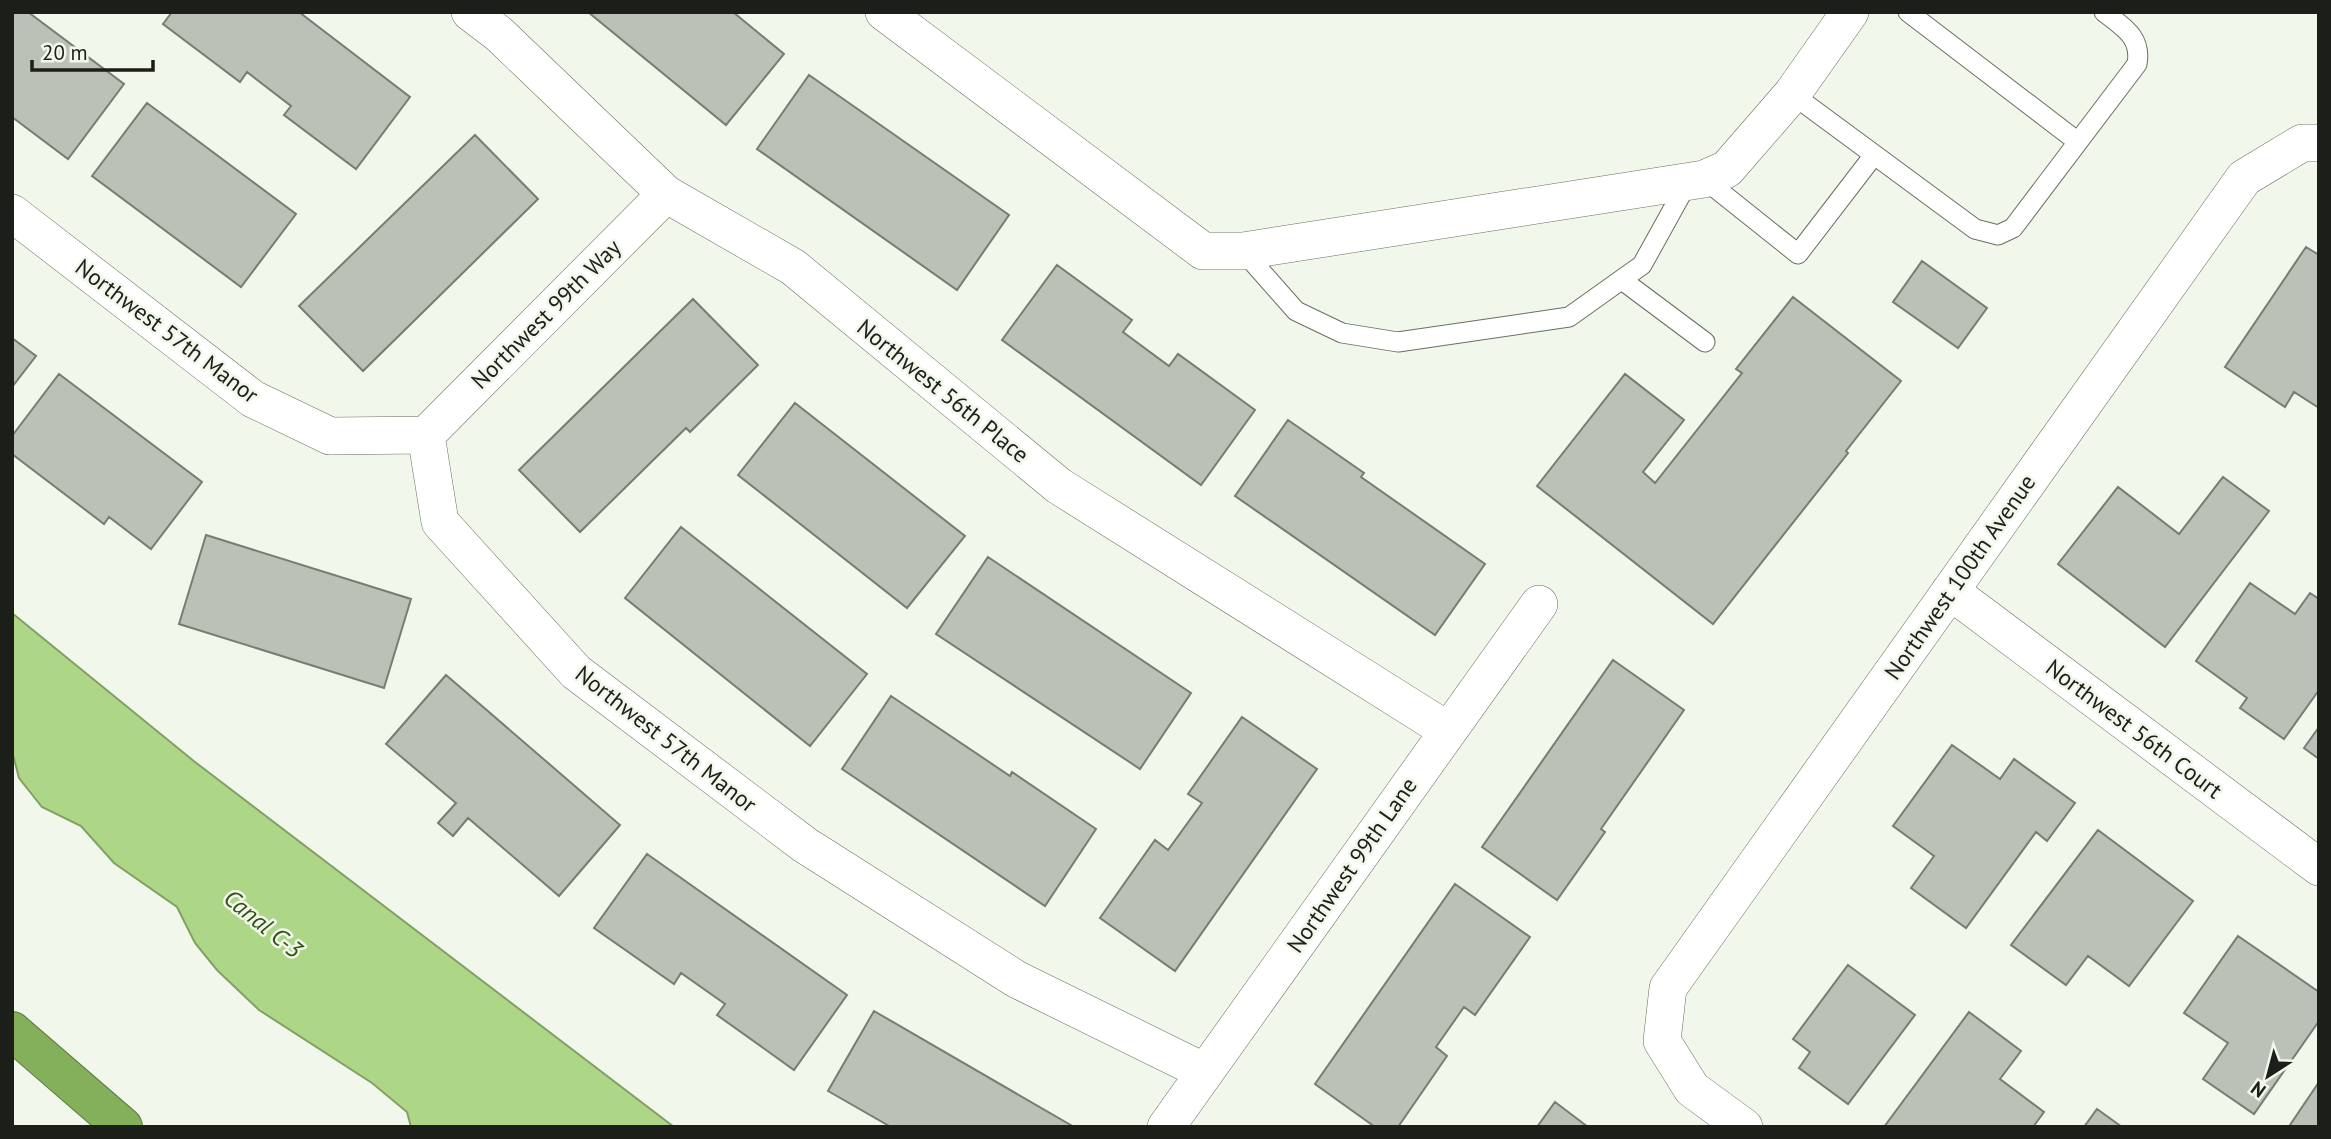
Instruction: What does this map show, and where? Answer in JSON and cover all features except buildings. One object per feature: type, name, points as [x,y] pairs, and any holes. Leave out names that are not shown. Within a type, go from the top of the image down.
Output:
[{"type":"highway","points":[[12,1031],[123,1127]]},
{"type":"street","name":"Northwest 56th Place","points":[[470,12],[499,34],[666,194],[793,267],[1059,486],[1447,730]]},
{"type":"street","points":[[884,12],[1203,251],[1243,251],[1696,180],[1727,169],[1791,94],[1850,12]]},
{"type":"street","name":"Northwest 100th Avenue","points":[[1744,1127],[1692,1088],[1662,1041],[1668,988],[2244,178],[2310,143]]},
{"type":"street","name":"Northwest 99th Way","points":[[426,435],[666,194]]},
{"type":"street","name":"Northwest 57th Manor","points":[[12,213],[253,399],[330,436],[426,435],[440,522],[576,672],[805,845],[992,964],[1016,979],[1206,1072]]},
{"type":"street","name":"Northwest 56th Court","points":[[1950,591],[2319,867]]},
{"type":"street","name":"Northwest 99th Lane","points":[[1166,1127],[1539,604]]},
{"type":"lane","points":[[1908,12],[2078,142]]},
{"type":"lane","points":[[1791,94],[1975,229],[1998,235],[2013,228],[2137,64],[2139,52],[2133,35],[2104,12]]},
{"type":"lane","points":[[1243,251],[1296,310],[1342,333],[1398,342],[1569,317],[1643,265],[1696,180],[1798,254],[1874,155]]},
{"type":"lane","points":[[1622,280],[1705,342]]},
{"type":"water","name":"Canal C-3","points":[[12,613],[195,762],[674,1127],[411,1127],[407,1112],[372,1083],[259,1010],[217,970],[195,943],[177,907],[114,863],[81,826],[42,807],[19,778],[12,751]]}]
